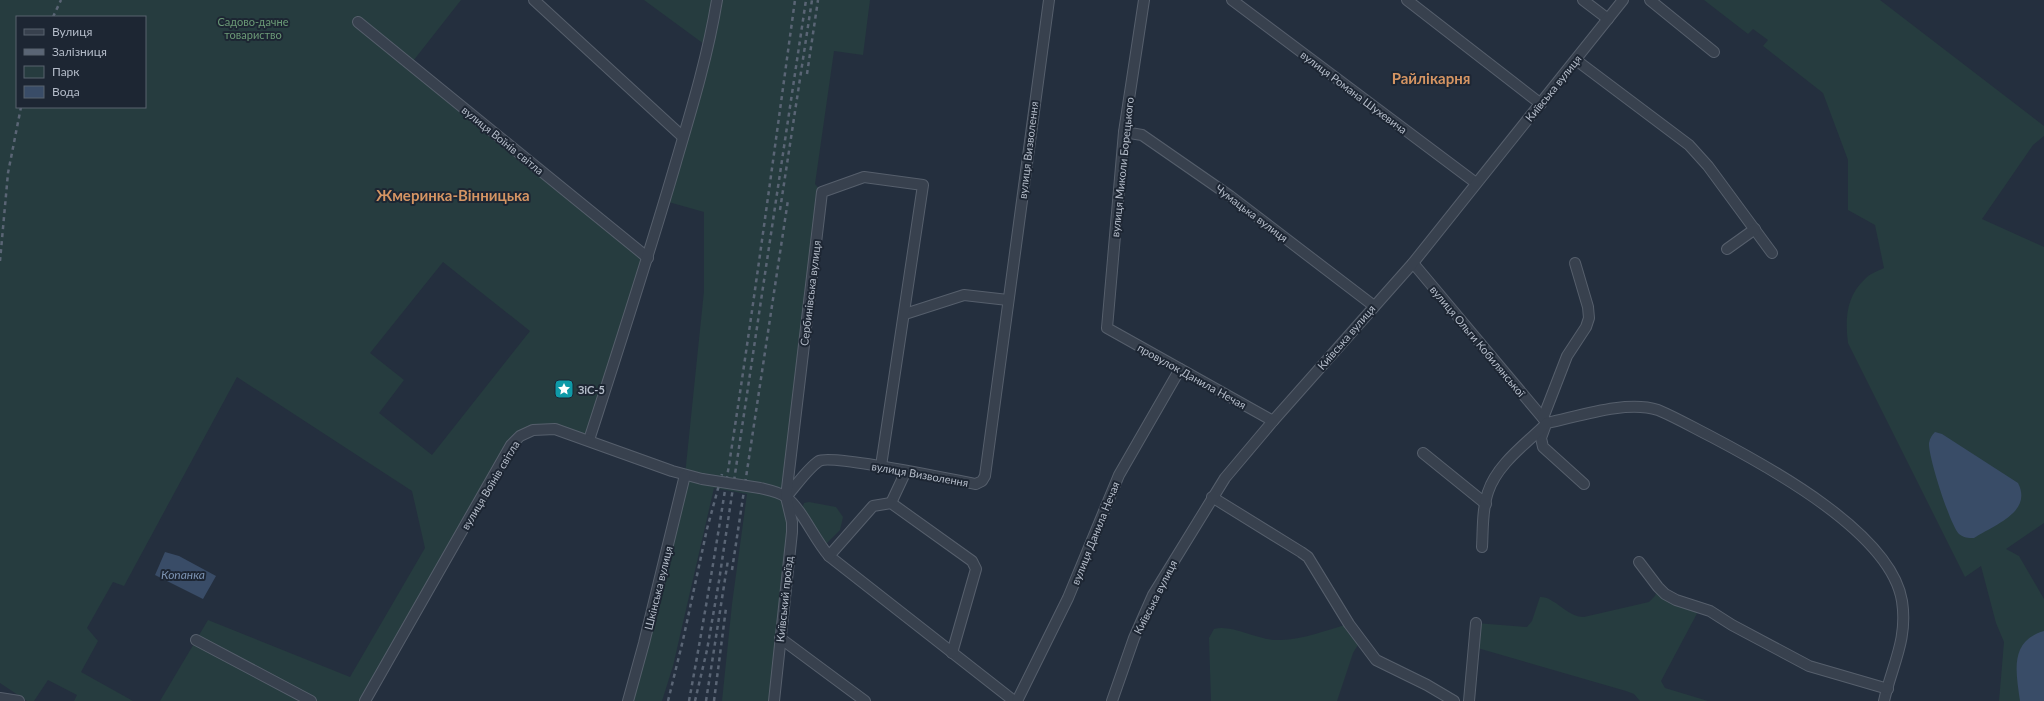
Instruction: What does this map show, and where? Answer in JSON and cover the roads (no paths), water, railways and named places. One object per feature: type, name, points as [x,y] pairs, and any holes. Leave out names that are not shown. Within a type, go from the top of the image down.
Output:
[{"type":"street","points":[[534,0],[683,137]]},
{"type":"street","points":[[717,0],[708,47],[648,258],[588,440],[686,475],[760,488],[786,497],[797,509],[817,543],[829,556],[1014,701]]},
{"type":"street","name":"вулиця Визволення","points":[[786,497],[820,460],[830,459],[881,466],[976,484],[982,481],[984,476],[1049,0]]},
{"type":"street","name":"вулиця Миколи Борецького","points":[[1111,332],[1107,328],[1106,324],[1124,132],[1144,0]]},
{"type":"street","name":"вулиця Романа Шухевича","points":[[1232,0],[1476,183]]},
{"type":"street","points":[[1407,0],[1541,104]]},
{"type":"street","points":[[1583,0],[1608,19]]},
{"type":"street","name":"Київська вулиця","points":[[1112,701],[1134,638],[1150,602],[1212,498],[1233,468],[1413,263],[1623,0]]},
{"type":"street","points":[[1650,0],[1714,52]]},
{"type":"street","name":"вулиця Воїнів світла","points":[[358,22],[648,258]]},
{"type":"street","points":[[1576,60],[1689,145],[1708,166],[1772,253]]},
{"type":"street","name":"Чумацька вулиця","points":[[1124,132],[1142,135],[1230,196],[1374,306]]},
{"type":"street","name":"Сербинівська вулиця","points":[[786,497],[822,192],[864,177],[923,186],[905,314]]},
{"type":"street","points":[[1727,249],[1755,229]]},
{"type":"street","name":"вулиця Ольги Кобилянської","points":[[1413,263],[1545,421]]},
{"type":"street","points":[[1575,263],[1588,307],[1589,318],[1586,327],[1567,356],[1545,421],[1541,438],[1543,447],[1584,484]]},
{"type":"street","points":[[881,466],[905,314],[964,295],[1008,300]]},
{"type":"street","name":"провулок Данила Нечая","points":[[1111,332],[1273,421]]},
{"type":"street","name":"вулиця Данила Нечая","points":[[1017,701],[1068,598],[1119,475],[1180,369]]},
{"type":"street","points":[[1482,547],[1489,489],[1500,470],[1545,421],[1624,408],[1643,407],[1658,410],[1757,461],[1845,521],[1880,556],[1900,591],[1903,607],[1903,635],[1897,661],[1884,701]]},
{"type":"street","name":"вулиця Воїнів світла","points":[[365,701],[516,440],[533,430],[548,428],[564,431],[588,440]]},
{"type":"street","points":[[1423,453],[1486,504]]},
{"type":"street","points":[[891,503],[906,471]]},
{"type":"street","name":"Шкінська вулиця","points":[[628,701],[644,644],[686,475]]},
{"type":"street","name":"Київський проїзд","points":[[774,701],[792,532],[792,522],[786,497]]},
{"type":"street","points":[[1212,498],[1308,557],[1349,624],[1376,660],[1428,685],[1454,701]]},
{"type":"street","points":[[829,556],[873,506],[891,503],[972,561],[976,569],[952,653]]},
{"type":"street","points":[[1639,562],[1658,587],[1665,594],[1676,600],[1710,611],[1732,625],[1809,666],[1888,689]]},
{"type":"street","points":[[1469,701],[1476,623]]},
{"type":"street","points":[[780,638],[865,701]]},
{"type":"street","points":[[196,640],[311,701]]},
{"type":"street","points":[[0,698],[19,701]]},
{"type":"water","points":[[1935,432],[1942,434],[2018,483],[2021,493],[2020,502],[2016,510],[2001,523],[1974,538],[1966,538],[1959,534],[1945,505],[1932,461],[1929,443]]},
{"type":"water","name":"Копанка","points":[[165,552],[179,556],[216,576],[203,599],[155,575]]},
{"type":"water","points":[[2044,631],[2044,701],[2020,701],[2017,679],[2017,659],[2020,650],[2025,642]]},
{"type":"railway","points":[[53,16],[61,0]]},
{"type":"railway","points":[[689,701],[705,614],[733,439],[795,0]]},
{"type":"railway","points":[[695,701],[707,650],[719,581],[806,0]]},
{"type":"railway","points":[[780,210],[812,0]]},
{"type":"railway","points":[[807,74],[818,0]]},
{"type":"railway","points":[[0,261],[8,173],[21,108]]},
{"type":"railway","points":[[732,570],[788,200]]},
{"type":"railway","points":[[668,701],[707,529],[722,474]]},
{"type":"railway","points":[[706,701],[728,560]]},
{"type":"railway","points":[[714,701],[726,608]]},
{"type":"place","name":"ЗіС-5","points":[[564,389]]},
{"type":"district","name":"Райлікарня","points":[[1431,78]]},
{"type":"district","name":"Жмеринка-Вінницька","points":[[453,195]]},
{"type":"park label","name":"Садово-дачне товариство","points":[[253,27]]}]
